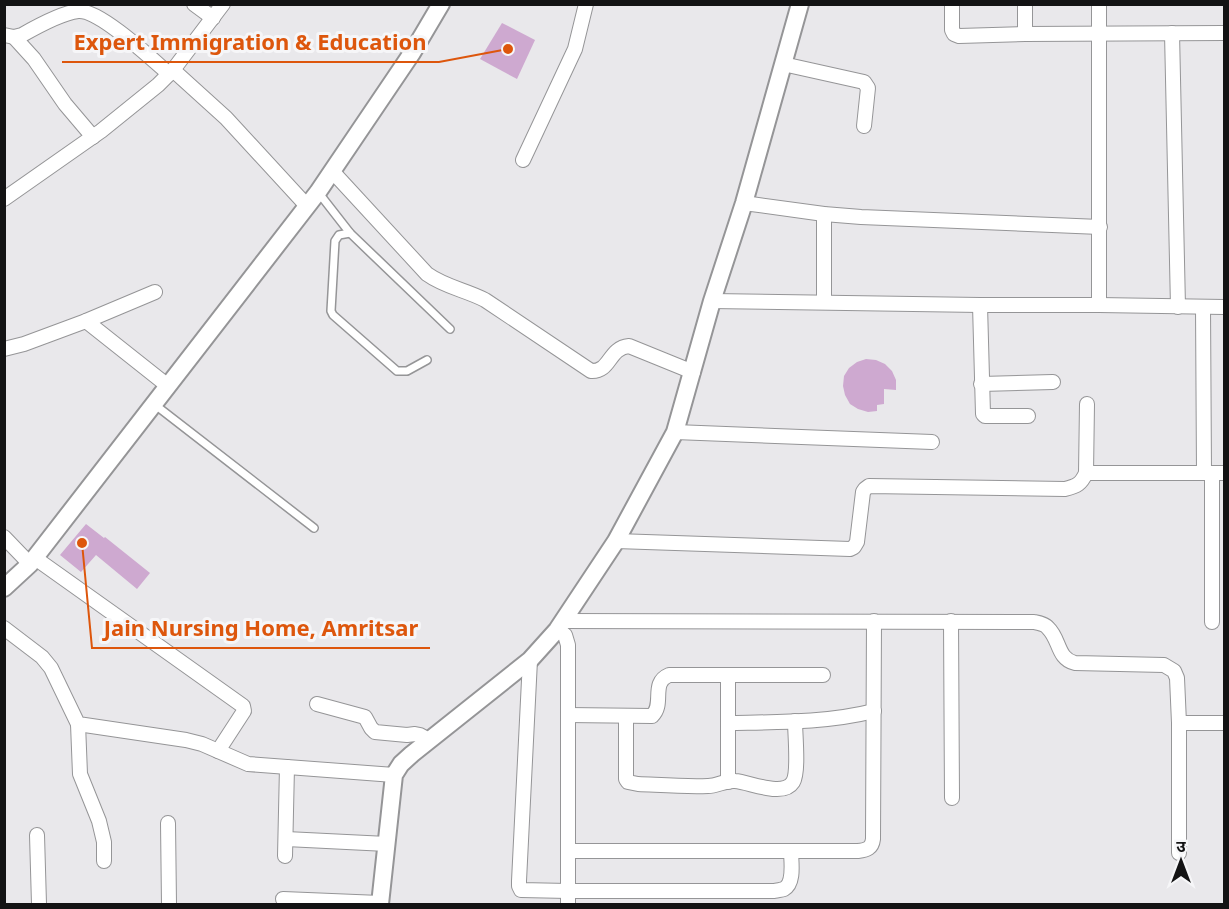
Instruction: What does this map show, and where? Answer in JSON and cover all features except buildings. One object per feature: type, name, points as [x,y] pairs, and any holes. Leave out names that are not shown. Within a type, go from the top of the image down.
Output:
[{"type":"street","points":[[194,4],[213,18]]},
{"type":"street","points":[[4,199],[93,137],[158,85],[171,72],[223,4]]},
{"type":"street","points":[[4,588],[32,561],[318,192],[412,54],[441,4]]},
{"type":"street","points":[[523,160],[575,49],[586,4]]},
{"type":"street","points":[[283,899],[380,904],[394,775],[401,764],[530,660],[560,625],[616,542],[675,432],[712,301],[744,203],[800,4]]},
{"type":"street","points":[[952,4],[952,30],[959,36],[1224,33]]},
{"type":"street","points":[[1024,4],[1025,34]]},
{"type":"street","points":[[1099,305],[1100,4]]},
{"type":"street","points":[[9,36],[22,35],[64,9],[92,14],[171,72],[226,118],[307,206]]},
{"type":"street","points":[[1172,33],[1178,307]]},
{"type":"street","points":[[9,36],[34,59],[65,104],[93,137]]},
{"type":"street","points":[[783,64],[864,82],[868,88],[864,126]]},
{"type":"street","points":[[332,171],[436,281],[485,300],[591,371],[602,368],[617,350],[629,346],[693,372]]},
{"type":"street","points":[[744,203],[824,214],[1100,227]]},
{"type":"street","points":[[824,214],[824,302]]},
{"type":"street","points":[[4,349],[86,321],[155,292]]},
{"type":"street","points":[[712,301],[1224,307]]},
{"type":"street","points":[[980,305],[983,414],[985,416],[1028,416]]},
{"type":"street","points":[[1203,307],[1214,473],[1212,622]]},
{"type":"street","points":[[86,321],[168,386]]},
{"type":"street","points":[[981,384],[1053,382]]},
{"type":"street","points":[[616,542],[850,549],[857,542],[863,492],[869,486],[1065,489],[1075,487],[1082,482],[1086,473],[1087,404]]},
{"type":"street","points":[[675,432],[932,442]]},
{"type":"street","points":[[1086,473],[1214,473]]},
{"type":"street","points":[[4,537],[32,561],[243,706],[244,711],[218,751]]},
{"type":"street","points":[[560,625],[874,621],[1034,622],[1050,629],[1061,653],[1068,662],[1170,667],[1178,678],[1179,853]]},
{"type":"street","points":[[568,850],[865,850],[873,844],[874,621]]},
{"type":"street","points":[[951,621],[952,798]]},
{"type":"street","points":[[560,625],[568,645],[568,898]]},
{"type":"street","points":[[4,628],[42,657],[51,668],[78,724],[80,774],[99,821],[104,842],[104,861]]},
{"type":"street","points":[[530,660],[519,886],[521,890],[568,898],[774,898],[789,884],[791,851]]},
{"type":"street","points":[[568,715],[652,716],[657,710],[660,681],[669,675],[823,675]]},
{"type":"street","points":[[728,676],[728,782]]},
{"type":"street","points":[[317,704],[365,717],[375,732],[420,735],[429,740]]},
{"type":"street","points":[[728,723],[840,719],[874,711]]},
{"type":"street","points":[[626,716],[625,775],[628,782],[712,786],[737,781],[766,788],[784,788],[794,781],[796,772],[795,721]]},
{"type":"street","points":[[1179,723],[1224,723]]},
{"type":"street","points":[[78,724],[186,740],[202,744],[248,764],[394,775]]},
{"type":"street","points":[[285,856],[287,767]]},
{"type":"street","points":[[168,823],[169,904]]},
{"type":"street","points":[[38,835],[39,904]]},
{"type":"street","points":[[286,839],[387,844]]},
{"type":"lane","points":[[318,192],[350,233],[450,329]]},
{"type":"lane","points":[[350,233],[339,235],[335,241],[331,311],[333,315],[397,371],[407,371],[427,360]]},
{"type":"lane","points":[[154,404],[314,528]]},
{"type":"place","name":"Expert Immigration & Education","points":[[508,49]]},
{"type":"place","name":"Jain Nursing Home, Amritsar","points":[[82,543]]}]
